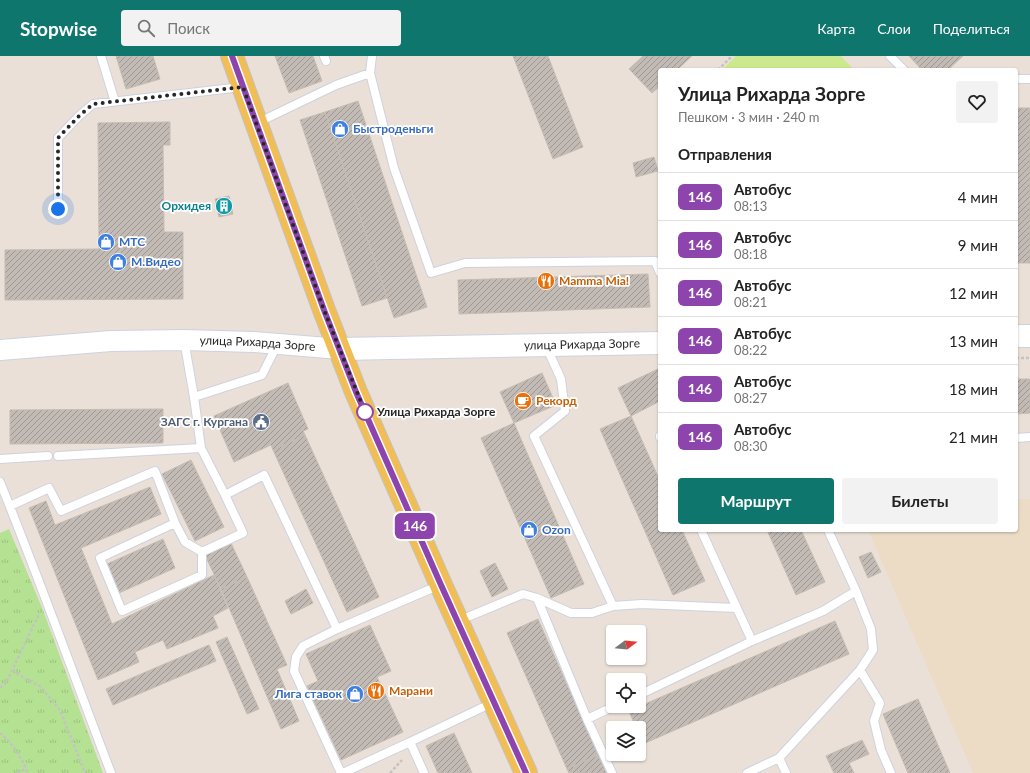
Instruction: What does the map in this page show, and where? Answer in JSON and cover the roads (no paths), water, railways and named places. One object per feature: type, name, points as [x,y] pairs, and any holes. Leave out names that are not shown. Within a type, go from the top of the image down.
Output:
[{"type":"main road","points":[[232,56],[324,310],[356,392],[526,773]]},
{"type":"main road","points":[[1018,336],[1030,336]]},
{"type":"main road","name":"улица Рихарда Зорге","points":[[340,349],[658,343]]},
{"type":"street","name":"улица Рихарда Зорге","points":[[0,350],[111,341],[184,340],[277,344],[340,349]]},
{"type":"lane","points":[[101,56],[115,102]]},
{"type":"lane","points":[[372,56],[370,73],[394,168],[431,274],[465,263],[655,261],[658,269]]},
{"type":"lane","points":[[890,56],[902,68]]},
{"type":"lane","points":[[257,123],[336,85],[370,73]]},
{"type":"lane","points":[[1018,79],[1030,79]]},
{"type":"lane","points":[[58,209],[58,138],[93,104],[243,87]]},
{"type":"lane","points":[[184,340],[201,448],[243,533],[202,552]]},
{"type":"lane","points":[[194,397],[262,375],[277,344]]},
{"type":"lane","points":[[546,345],[561,379],[565,411],[534,436],[612,606]]},
{"type":"lane","points":[[1018,438],[1030,437]]},
{"type":"lane","points":[[58,456],[201,448]]},
{"type":"lane","points":[[0,459],[48,456]]},
{"type":"lane","points":[[10,506],[49,488],[61,511],[155,471],[175,523],[185,542],[202,552]]},
{"type":"lane","points":[[225,495],[264,475],[337,629]]},
{"type":"lane","points":[[0,483],[46,599],[111,773]]},
{"type":"lane","points":[[175,523],[100,558],[122,611],[202,575],[202,552]]},
{"type":"lane","points":[[703,532],[752,641]]},
{"type":"lane","points":[[747,773],[779,758],[860,670],[873,650],[871,629],[856,591],[829,532]]},
{"type":"lane","points":[[441,585],[337,629],[303,646],[296,657],[294,671],[342,773],[494,702]]},
{"type":"lane","points":[[646,692],[752,641],[823,611],[856,591]]},
{"type":"lane","points":[[457,621],[523,594],[537,598],[571,613],[592,613],[612,606],[642,604],[736,608]]},
{"type":"lane","points":[[537,598],[587,719],[612,773]]},
{"type":"lane","points":[[860,670],[880,703],[874,721],[881,750],[891,773]]},
{"type":"lane","points":[[587,719],[606,710]]},
{"type":"lane","points":[[410,742],[424,773]]},
{"type":"lane","points":[[779,758],[786,773]]},
{"type":"place","name":"Быстроденьги","points":[[340,129]]},
{"type":"place","name":"Орхидея","points":[[224,206]]},
{"type":"place","name":"МТС","points":[[106,242]]},
{"type":"place","name":"М.Видео","points":[[118,262]]},
{"type":"place","name":"Mamma Mia!","points":[[546,281]]},
{"type":"place","name":"Рекорд","points":[[523,401]]},
{"type":"place","name":"Улица Рихарда Зорге","points":[[365,412]]},
{"type":"place","name":"ЗАГС г. Кургана","points":[[261,422]]},
{"type":"place","name":"Ozon","points":[[529,530]]},
{"type":"place","name":"Марани","points":[[376,691]]},
{"type":"place","name":"Лига ставок","points":[[355,694]]}]
